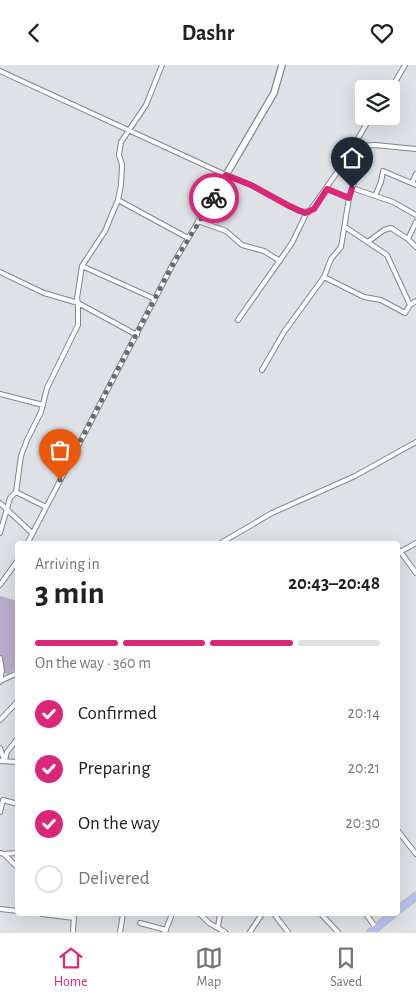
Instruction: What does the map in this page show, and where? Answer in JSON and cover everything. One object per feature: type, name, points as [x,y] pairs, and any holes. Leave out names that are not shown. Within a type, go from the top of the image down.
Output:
[{"type":"main road","points":[[400,909],[416,896]]},
{"type":"main road","points":[[376,930],[391,916]]},
{"type":"street","points":[[0,533],[10,498],[16,492],[21,456],[43,405],[47,388],[78,325],[78,303],[82,267],[105,231],[118,200],[122,165],[118,155],[121,142],[146,105],[162,65]]},
{"type":"street","points":[[28,541],[188,238],[274,93],[282,65]]},
{"type":"street","points":[[396,80],[405,65]]},
{"type":"street","points":[[0,71],[251,185],[287,205],[307,212],[314,209],[355,146],[366,125]]},
{"type":"street","points":[[355,146],[375,145],[416,149]]},
{"type":"street","points":[[262,370],[284,332],[324,277],[331,259],[341,247],[349,198],[356,175],[345,161]]},
{"type":"street","points":[[375,196],[383,171],[414,184],[416,173]]},
{"type":"street","points":[[352,188],[393,202],[416,215]]},
{"type":"street","points":[[327,189],[349,198]]},
{"type":"street","points":[[118,200],[188,238]]},
{"type":"street","points":[[238,320],[299,233],[307,212]]},
{"type":"street","points":[[198,221],[226,231],[242,245],[264,251],[280,261]]},
{"type":"street","points":[[408,239],[416,222]]},
{"type":"street","points":[[345,227],[388,255],[410,305]]},
{"type":"street","points":[[368,241],[384,230],[391,228],[408,239],[416,247]]},
{"type":"street","points":[[82,267],[155,299]]},
{"type":"street","points":[[0,271],[44,293],[78,303],[137,335]]},
{"type":"street","points":[[324,277],[364,297],[381,301],[405,313],[410,305],[416,301]]},
{"type":"street","points":[[0,394],[43,405]]},
{"type":"street","points":[[224,541],[272,513],[355,475],[416,442]]},
{"type":"street","points":[[16,492],[46,507]]},
{"type":"street","points":[[0,503],[6,511],[32,533]]},
{"type":"street","points":[[400,551],[416,543]]},
{"type":"street","points":[[400,553],[416,573]]},
{"type":"street","points":[[0,585],[15,563]]},
{"type":"street","points":[[0,658],[2,670],[0,682]]},
{"type":"street","points":[[0,682],[15,674]]},
{"type":"street","points":[[0,720],[15,704]]},
{"type":"street","points":[[3,761],[15,742]]},
{"type":"street","points":[[0,748],[3,761]]},
{"type":"street","points":[[0,812],[2,800],[15,803]]},
{"type":"street","points":[[400,834],[416,854]]},
{"type":"street","points":[[2,853],[15,853]]},
{"type":"street","points":[[2,853],[15,865]]},
{"type":"street","points":[[0,909],[15,911]]},
{"type":"street","points":[[73,932],[74,916]]},
{"type":"street","points":[[120,932],[123,916]]},
{"type":"street","points":[[140,923],[166,931],[171,916]]},
{"type":"street","points":[[203,916],[225,932]]},
{"type":"street","points":[[218,927],[220,916]]},
{"type":"street","points":[[250,932],[261,916]]},
{"type":"street","points":[[276,916],[288,932]]},
{"type":"street","points":[[323,916],[338,932]]},
{"type":"street","points":[[367,916],[376,930]]},
{"type":"shaded area","points":[[0,596],[15,600],[15,670],[8,674],[4,673],[0,658]]},
{"type":"way so far","points":[[60,480],[182,246],[214,198]]},
{"type":"route","points":[[214,198],[226,175],[251,185],[305,213],[314,209],[327,189],[349,198],[352,188]]}]
